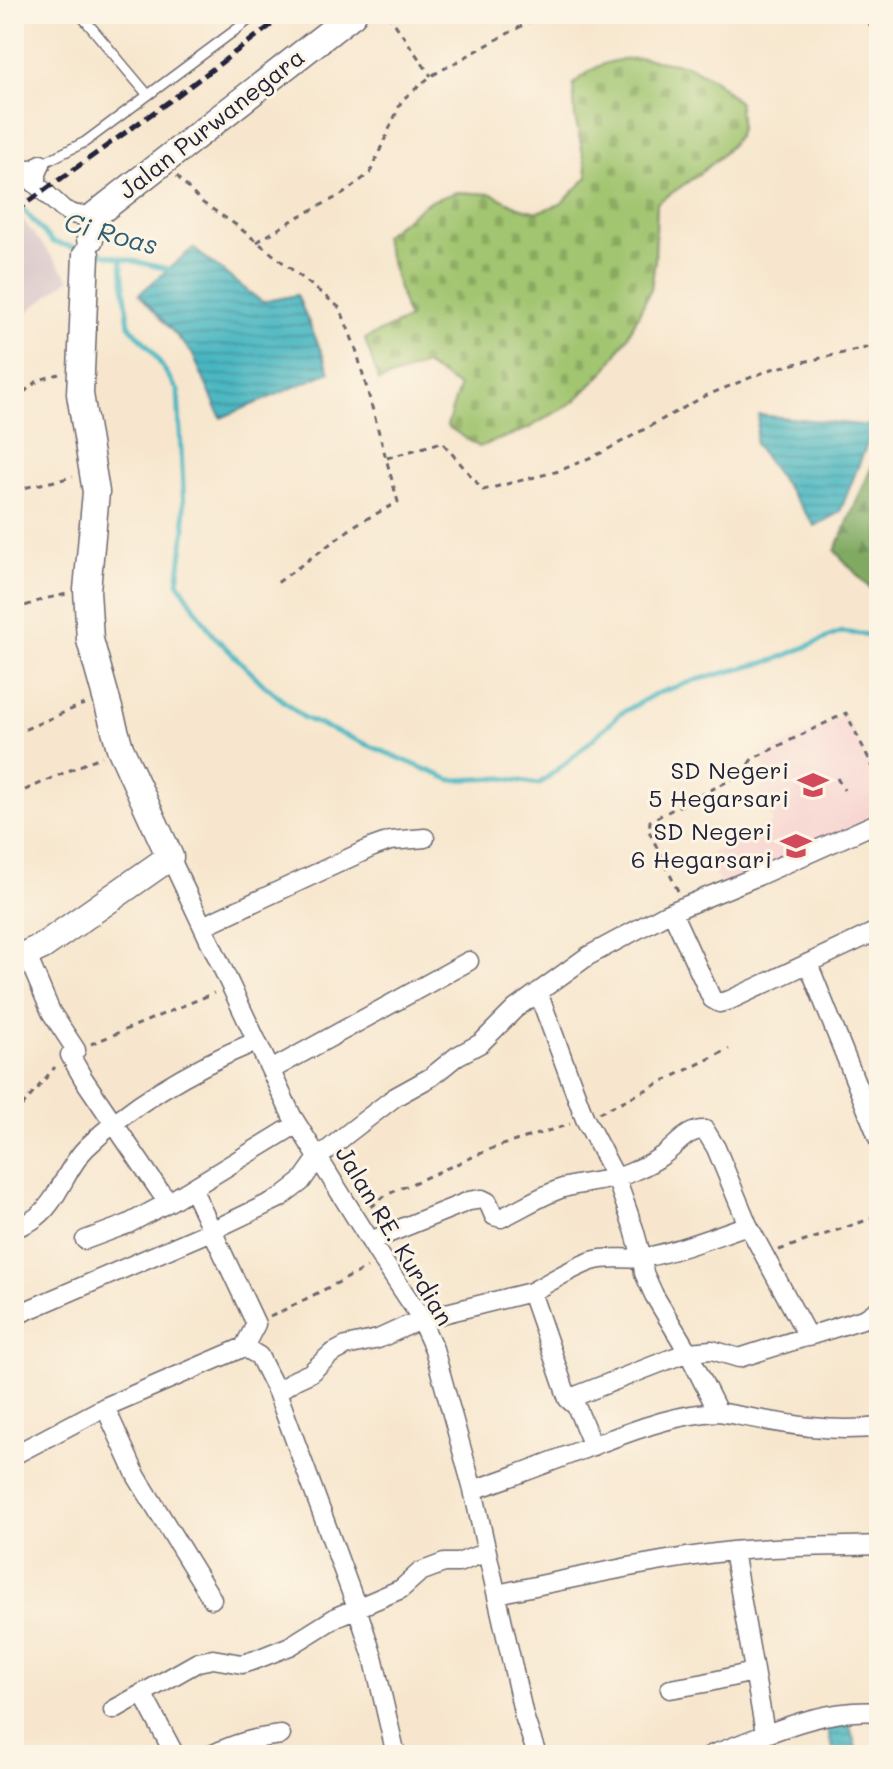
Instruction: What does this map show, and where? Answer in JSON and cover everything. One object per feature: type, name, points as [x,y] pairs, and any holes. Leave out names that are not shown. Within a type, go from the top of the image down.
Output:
[{"type":"street","name":"Jalan Purwanegara","points":[[90,236],[163,162],[353,14]]},
{"type":"street","points":[[37,185],[41,164]]},
{"type":"street","points":[[14,171],[28,177],[64,210],[76,215],[90,236],[80,394],[96,492],[87,590],[90,640],[120,748],[170,857],[43,946],[20,956],[114,1123],[159,1190],[171,1201]]},
{"type":"street","points":[[14,1316],[280,1198],[301,1182],[318,1158],[395,1097],[481,1043],[515,1009],[588,956],[678,909],[879,822]]},
{"type":"street","points":[[203,926],[373,847],[390,841],[425,838]]},
{"type":"street","name":"Jalan RE. Kurdian","points":[[170,857],[297,1124],[422,1319],[434,1349],[473,1490],[524,1716],[537,1755]]},
{"type":"street","points":[[678,909],[712,999],[719,1003],[879,930]]},
{"type":"street","points":[[271,1070],[469,961]]},
{"type":"street","points":[[808,963],[879,1140]]},
{"type":"street","points":[[538,992],[585,1119],[616,1178],[644,1273],[718,1412]]},
{"type":"street","points":[[14,1229],[32,1221],[46,1208],[84,1150],[114,1123],[165,1087],[257,1041]]},
{"type":"street","points":[[85,1240],[128,1224],[171,1201],[297,1124]]},
{"type":"street","points":[[370,1241],[469,1201],[482,1199],[488,1202],[494,1216],[501,1218],[553,1192],[634,1172],[665,1154],[690,1132],[705,1130],[716,1148],[748,1225],[808,1337]]},
{"type":"street","points":[[14,1455],[105,1407],[244,1347],[256,1324],[192,1188]]},
{"type":"street","points":[[277,1392],[310,1373],[331,1354],[346,1346],[378,1339],[422,1319],[531,1292],[562,1273],[590,1262],[605,1258],[642,1258],[748,1225]]},
{"type":"street","points":[[531,1292],[568,1399],[576,1406],[593,1446]]},
{"type":"street","points":[[568,1399],[688,1352],[712,1350],[739,1358],[866,1318],[879,1309]]},
{"type":"street","points":[[244,1347],[259,1356],[277,1392],[357,1608],[374,1660],[396,1755]]},
{"type":"street","points":[[105,1407],[137,1477],[212,1599]]},
{"type":"street","points":[[473,1490],[675,1417],[718,1412],[826,1429],[879,1427]]},
{"type":"street","points":[[497,1594],[649,1563],[733,1551],[879,1545]]},
{"type":"street","points":[[733,1551],[765,1733]]},
{"type":"street","points":[[113,1710],[198,1662],[213,1659],[242,1664],[255,1660],[290,1646],[338,1616],[401,1589],[420,1572],[487,1552]]},
{"type":"street","points":[[670,1689],[753,1672]]},
{"type":"street","points":[[142,1693],[175,1755]]},
{"type":"street","points":[[711,1755],[822,1715],[879,1712]]},
{"type":"street","points":[[218,1754],[238,1742],[281,1735]]},
{"type":"lane","points":[[80,14],[148,95]]},
{"type":"lane","points":[[14,165],[41,164],[85,142],[257,14]]},
{"type":"path","points":[[388,14],[431,76]]},
{"type":"path","points":[[257,242],[343,194],[370,173],[402,100],[431,76],[540,14]]},
{"type":"path","points":[[628,18],[633,14]]},
{"type":"path","points":[[863,14],[879,41]]},
{"type":"path","points":[[163,162],[200,201],[236,225],[340,308],[356,349],[387,458],[398,502],[357,524],[273,586]]},
{"type":"path","points":[[387,458],[442,442],[483,490],[559,471],[601,453],[705,396],[772,369],[879,345]]},
{"type":"path","points":[[14,400],[39,380],[81,368]]},
{"type":"path","points":[[14,490],[93,472]]},
{"type":"path","points":[[14,610],[44,599],[87,590]]},
{"type":"path","points":[[14,734],[105,695]]},
{"type":"path","points":[[678,909],[649,831],[650,821],[742,774],[752,759],[846,713],[879,779]]},
{"type":"path","points":[[14,795],[120,748]]},
{"type":"path","points":[[837,778],[844,790]]},
{"type":"path","points":[[14,1116],[57,1064],[73,1052],[231,986]]},
{"type":"path","points":[[352,1212],[372,1206],[386,1195],[493,1148],[585,1119],[729,1049]]},
{"type":"path","points":[[765,1255],[879,1216]]},
{"type":"path","points":[[256,1324],[382,1260]]},
{"type":"shaded area","points":[[14,209],[70,279],[14,322]]},
{"type":"shaded area","points":[[845,715],[879,782],[879,820],[722,888],[706,856],[773,823],[758,790],[772,783],[760,757]]},
{"type":"green space","points":[[643,58],[687,65],[715,80],[739,103],[740,128],[736,138],[704,170],[657,203],[651,289],[628,336],[606,370],[575,401],[527,429],[479,447],[447,426],[459,387],[425,365],[379,381],[365,339],[408,319],[383,236],[428,202],[457,192],[492,194],[518,207],[537,212],[561,204],[588,177],[575,117],[573,85],[605,64]]},
{"type":"green space","points":[[879,450],[879,658],[877,596],[835,551]]},
{"type":"water","points":[[193,248],[262,302],[297,295],[330,372],[221,418],[192,353],[139,294]]},
{"type":"water","points":[[759,415],[874,426],[840,512],[815,526],[755,444]]},
{"type":"water","points":[[847,1716],[858,1754],[835,1755],[825,1723]]},
{"type":"waterway","name":"Ci Roas","points":[[14,199],[52,242],[81,249]]},
{"type":"waterway","name":"Ci Roas","points":[[95,252],[168,269]]},
{"type":"waterway","points":[[121,258],[129,325],[150,348],[178,391],[185,528],[178,582],[213,635],[262,683],[304,718],[451,780],[503,778],[539,784],[620,714],[655,694],[775,660],[841,632],[879,636]]},
{"type":"railway","points":[[14,212],[286,14]]},
{"type":"place","name":"SD Negeri 5 Hegarsari","points":[[813,785]]},
{"type":"place","name":"SD Negeri 6 Hegarsari","points":[[796,846]]}]
